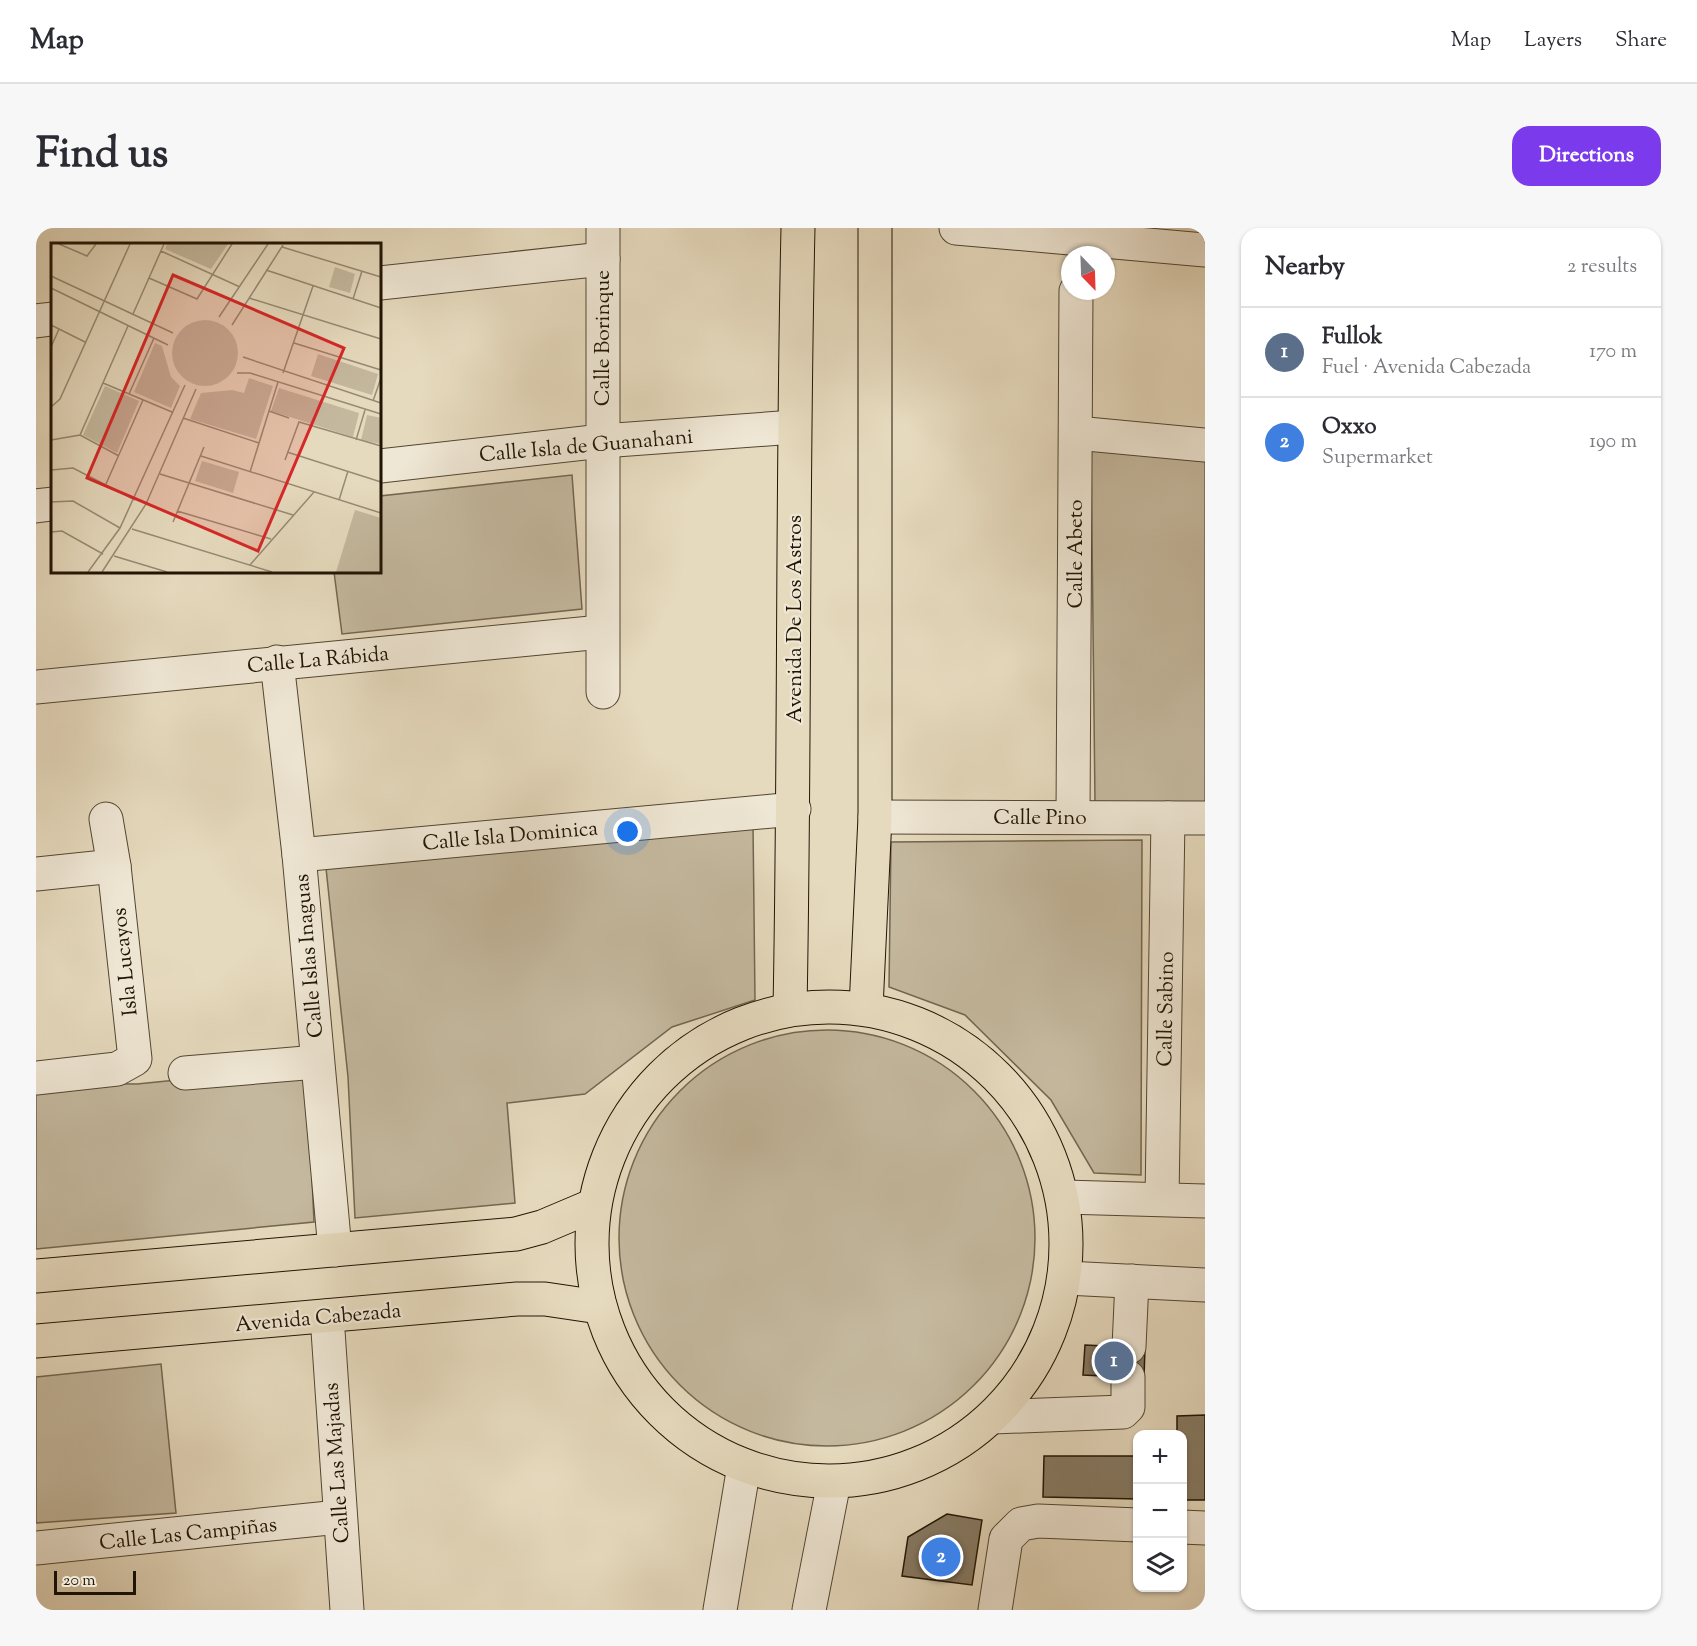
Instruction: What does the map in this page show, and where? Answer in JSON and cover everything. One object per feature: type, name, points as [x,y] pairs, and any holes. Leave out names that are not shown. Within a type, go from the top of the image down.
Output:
[{"type":"main road","name":"Avenida De Los Astros","points":[[790,1009],[794,809],[794,427],[798,228]]},
{"type":"main road","points":[[866,1008],[875,817],[875,228]]},
{"type":"main road","points":[[828,1006],[866,1008],[935,1030],[995,1071],[1039,1128],[1064,1197],[1065,1278],[1041,1353],[993,1417],[919,1464],[834,1482],[788,1478],[744,1466],[695,1440],[652,1404],[620,1359],[599,1307],[591,1256],[594,1204],[618,1135],[661,1076],[720,1032],[790,1009],[828,1006]]},
{"type":"main road","points":[[36,1276],[527,1232],[594,1204]]},
{"type":"main road","name":"Avenida Cabezada","points":[[36,1341],[517,1299],[545,1299],[599,1307]]},
{"type":"street","points":[[956,228],[1070,246]]},
{"type":"street","points":[[381,283],[603,243]]},
{"type":"street","name":"Calle Borinque","points":[[603,243],[601,633],[603,692]]},
{"type":"street","points":[[1115,248],[1205,250]]},
{"type":"street","name":"Calle Abeto","points":[[1073,816],[1076,300]]},
{"type":"street","points":[[36,321],[51,319]]},
{"type":"street","name":"Calle Isla de Guanahani","points":[[381,466],[602,441],[794,427]]},
{"type":"street","points":[[1076,433],[1205,445]]},
{"type":"street","points":[[36,506],[51,504]]},
{"type":"street","name":"Calle La Rábida","points":[[36,687],[278,662],[601,633]]},
{"type":"street","name":"Calle Islas Inaguas","points":[[278,662],[299,855],[334,1250]]},
{"type":"street","name":"Calle Isla Dominica","points":[[299,855],[794,809]]},
{"type":"street","name":"Calle Pino","points":[[875,817],[1205,818]]},
{"type":"street","name":"Calle Sabino","points":[[1162,1199],[1168,818]]},
{"type":"street","name":"Isla Lucayos","points":[[36,1078],[117,1069],[135,1059],[114,866],[106,819]]},
{"type":"street","points":[[36,874],[114,866]]},
{"type":"street","points":[[185,1073],[317,1062]]},
{"type":"street","points":[[1064,1197],[1205,1201]]},
{"type":"street","points":[[1065,1278],[1205,1284]]},
{"type":"street","points":[[993,1417],[1123,1412],[1128,1407],[1132,1281]]},
{"type":"street","name":"Calle Las Majadas","points":[[327,1316],[347,1610]]},
{"type":"street","points":[[720,1610],[744,1466]]},
{"type":"street","points":[[809,1610],[834,1482]]},
{"type":"street","name":"Calle Las Campiñas","points":[[36,1548],[339,1517]]},
{"type":"street","points":[[995,1610],[1005,1543],[1016,1527],[1038,1521],[1133,1525]]},
{"type":"street","points":[[1187,1527],[1205,1528]]},
{"type":"shaded area","points":[[1091,448],[1205,457],[1205,803],[1095,802]]},
{"type":"shaded area","points":[[572,475],[582,609],[342,634],[334,573],[381,573],[381,496]]},
{"type":"shaded area","points":[[753,824],[755,1000],[672,1027],[585,1094],[507,1103],[515,1203],[355,1218],[348,1077],[326,868]]},
{"type":"shaded area","points":[[1142,840],[1141,1175],[1094,1173],[1051,1100],[965,1015],[889,987],[891,842]]},
{"type":"shaded area","points":[[827,1030],[868,1034],[907,1045],[943,1065],[974,1091],[1000,1122],[1020,1158],[1031,1197],[1035,1238],[1031,1279],[1020,1318],[1000,1354],[974,1385],[943,1411],[907,1431],[868,1442],[827,1446],[786,1442],[747,1431],[711,1411],[680,1385],[654,1354],[634,1318],[623,1279],[619,1238],[623,1197],[634,1158],[654,1122],[680,1091],[711,1065],[747,1045],[786,1034]]},
{"type":"shaded area","points":[[307,1067],[314,1222],[36,1249],[36,1083],[137,1084]]},
{"type":"shaded area","points":[[161,1364],[176,1513],[36,1523],[36,1377]]},
{"type":"building","points":[[1085,1345],[1145,1348],[1144,1378],[1083,1375]]},
{"type":"building","points":[[1205,1415],[1205,1500],[1187,1500],[1187,1430],[1177,1430],[1177,1416]]},
{"type":"building","points":[[1044,1456],[1133,1456],[1133,1499],[1043,1497]]},
{"type":"building","points":[[947,1514],[982,1520],[972,1585],[902,1576],[908,1537]]},
{"type":"place","name":"Fullok","points":[[1114,1361]]},
{"type":"place","name":"Oxxo","points":[[941,1557]]}]
